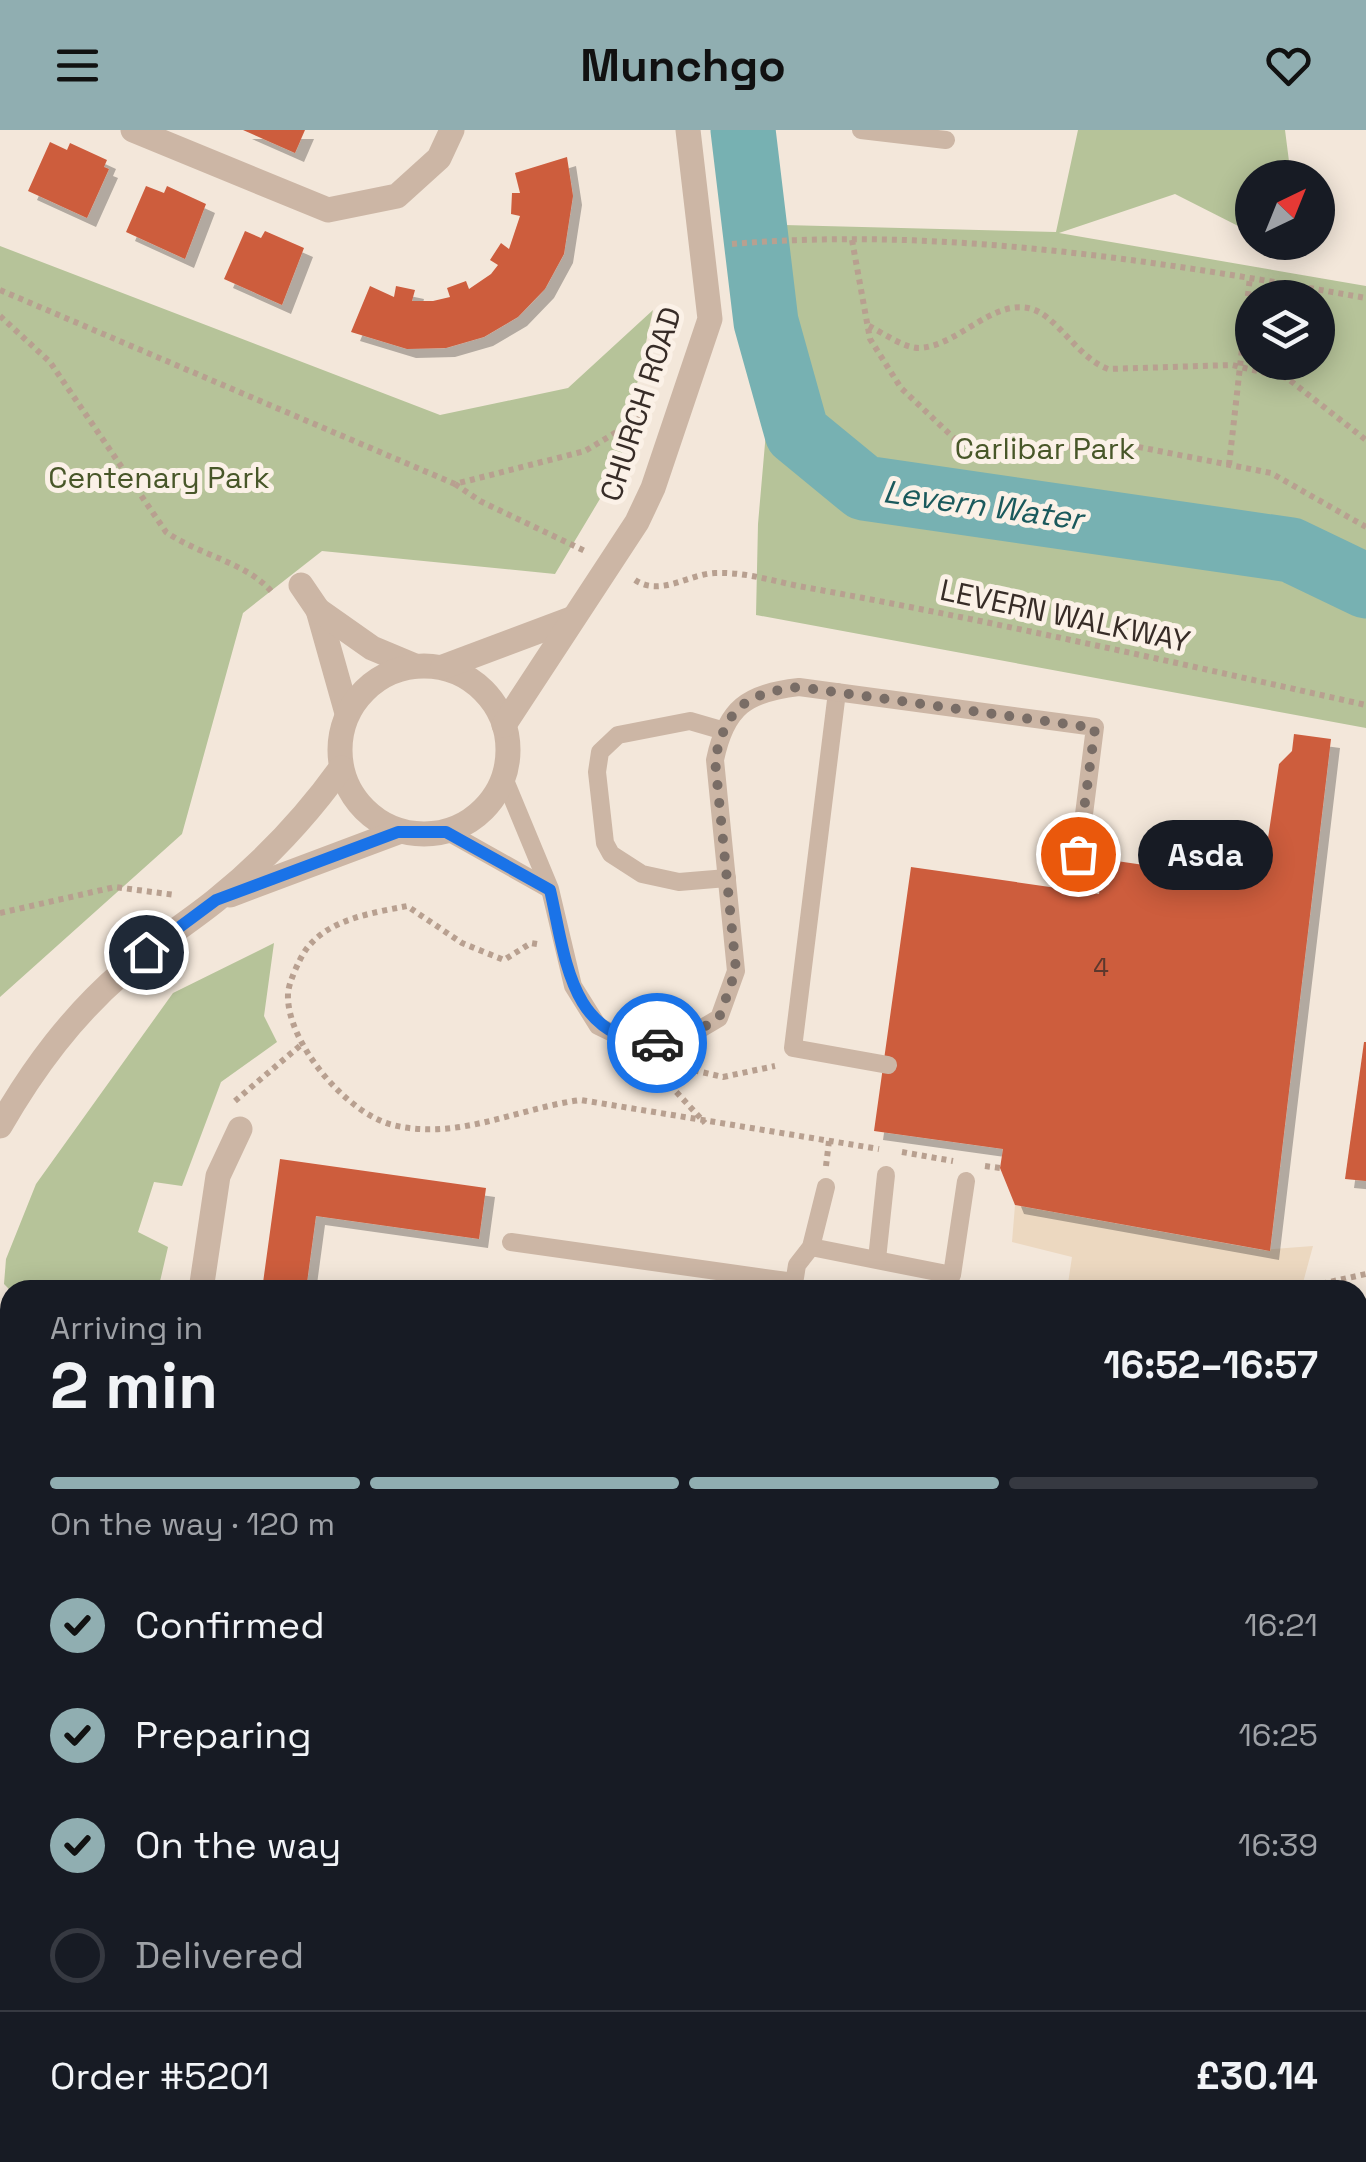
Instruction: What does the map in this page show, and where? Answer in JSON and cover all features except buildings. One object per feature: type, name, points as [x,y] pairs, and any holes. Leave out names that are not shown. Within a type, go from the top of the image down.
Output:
[{"type":"street","points":[[132,130],[328,210],[398,196],[439,158],[452,130]]},
{"type":"street","name":"CHURCH ROAD","points":[[504,726],[571,618],[613,565],[653,488],[710,319],[688,130]]},
{"type":"street","points":[[301,585],[318,610],[347,713]]},
{"type":"street","points":[[318,610],[372,648],[415,666]]},
{"type":"street","name":"CHURCH ROAD","points":[[443,667],[492,652],[571,618]]},
{"type":"street","points":[[216,900],[398,832],[446,832],[471,820],[491,802],[504,778],[508,750],[504,726],[490,698],[469,678],[443,667],[415,666],[387,673],[364,690],[347,713],[340,740],[341,768],[351,793],[369,814],[398,832]]},
{"type":"street","points":[[0,1126],[33,1070],[72,1021],[123,972],[216,900],[298,823],[341,768]]},
{"type":"street","points":[[202,1280],[218,1176],[240,1129]]},
{"type":"lane","points":[[861,130],[946,140]]},
{"type":"lane","points":[[504,778],[550,890],[573,986],[598,1026],[631,1042],[675,1044],[719,1018],[736,970],[715,760],[721,730],[738,708],[762,691],[799,687],[1095,728],[1078,854]]},
{"type":"lane","points":[[837,692],[793,1048],[888,1065]]},
{"type":"lane","points":[[721,730],[690,720],[618,736],[600,752],[597,772],[605,843],[611,854],[642,874],[679,882],[727,878]]},
{"type":"lane","points":[[446,832],[550,890]]},
{"type":"lane","points":[[878,1259],[886,1175]]},
{"type":"lane","points":[[812,1247],[952,1276],[966,1181]]},
{"type":"lane","points":[[795,1280],[797,1265],[812,1247],[826,1186]]},
{"type":"lane","points":[[510,1242],[755,1280]]},
{"type":"path","points":[[738,244],[806,238],[1147,259],[1366,298]]},
{"type":"path","points":[[852,240],[870,339],[901,388],[956,440],[1003,455],[1113,442],[1271,473],[1366,527]]},
{"type":"path","points":[[0,290],[455,484],[585,451],[644,416],[655,400]]},
{"type":"path","points":[[868,326],[916,348],[944,342],[997,314],[1023,307],[1038,311],[1090,362],[1108,369],[1235,368]]},
{"type":"path","points":[[0,316],[50,362],[166,532],[194,552],[240,568],[263,582],[281,602],[301,585]]},
{"type":"path","points":[[1229,465],[1240,380]]},
{"type":"path","points":[[1290,380],[1366,440]]},
{"type":"path","name":"LEVERN WALKWAY","points":[[754,575],[974,618],[1366,705]]},
{"type":"path","points":[[0,913],[115,887],[216,900]]},
{"type":"path","points":[[550,947],[530,943],[504,960],[462,944],[407,906],[350,916],[306,950],[288,994],[302,1044],[336,1091],[390,1125],[437,1130],[496,1122],[548,1104],[581,1100],[706,1124],[961,1162]]},
{"type":"path","points":[[240,1129],[234,1099],[302,1044]]},
{"type":"path","points":[[706,1124],[645,1059],[723,1077],[781,1065]]},
{"type":"path","points":[[981,1165],[1000,1168]]},
{"type":"path","points":[[1339,1280],[1366,1274]]},
{"type":"green space","name":"Carlibar Park","points":[[1078,130],[1285,130],[1289,160],[1235,160],[1235,224],[1175,194],[1059,233],[1331,280],[1235,280],[1235,380],[1335,380],[1335,281],[1366,286],[1366,728],[756,615],[758,524],[784,225],[1056,232]]},
{"type":"green space","name":"Centenary Park","points":[[0,246],[440,415],[568,388],[653,310],[619,467],[555,574],[322,551],[243,613],[182,834],[0,997]]},
{"type":"green space","points":[[274,943],[264,1016],[277,1042],[221,1082],[182,1186],[154,1182],[138,1232],[168,1247],[160,1280],[4,1280],[6,1259],[36,1184],[173,993]]},
{"type":"shaded area","points":[[1015,1205],[1262,1250],[1313,1246],[1304,1280],[1069,1280],[1072,1257],[1012,1242]]},
{"type":"waterway","name":"Levern Water","points":[[743,130],[766,322],[797,433],[864,488],[1291,550],[1366,586]]},
{"type":"way so far","points":[[657,1043],[675,1044],[719,1018],[736,970],[715,760],[721,730],[738,708],[762,691],[799,687],[1095,728],[1078,854]]},
{"type":"place","name":"Asda","points":[[1078,854]]},
{"type":"route","points":[[146,952],[216,900],[398,832],[446,832],[550,890],[573,986],[598,1026],[631,1042],[657,1043]]}]
